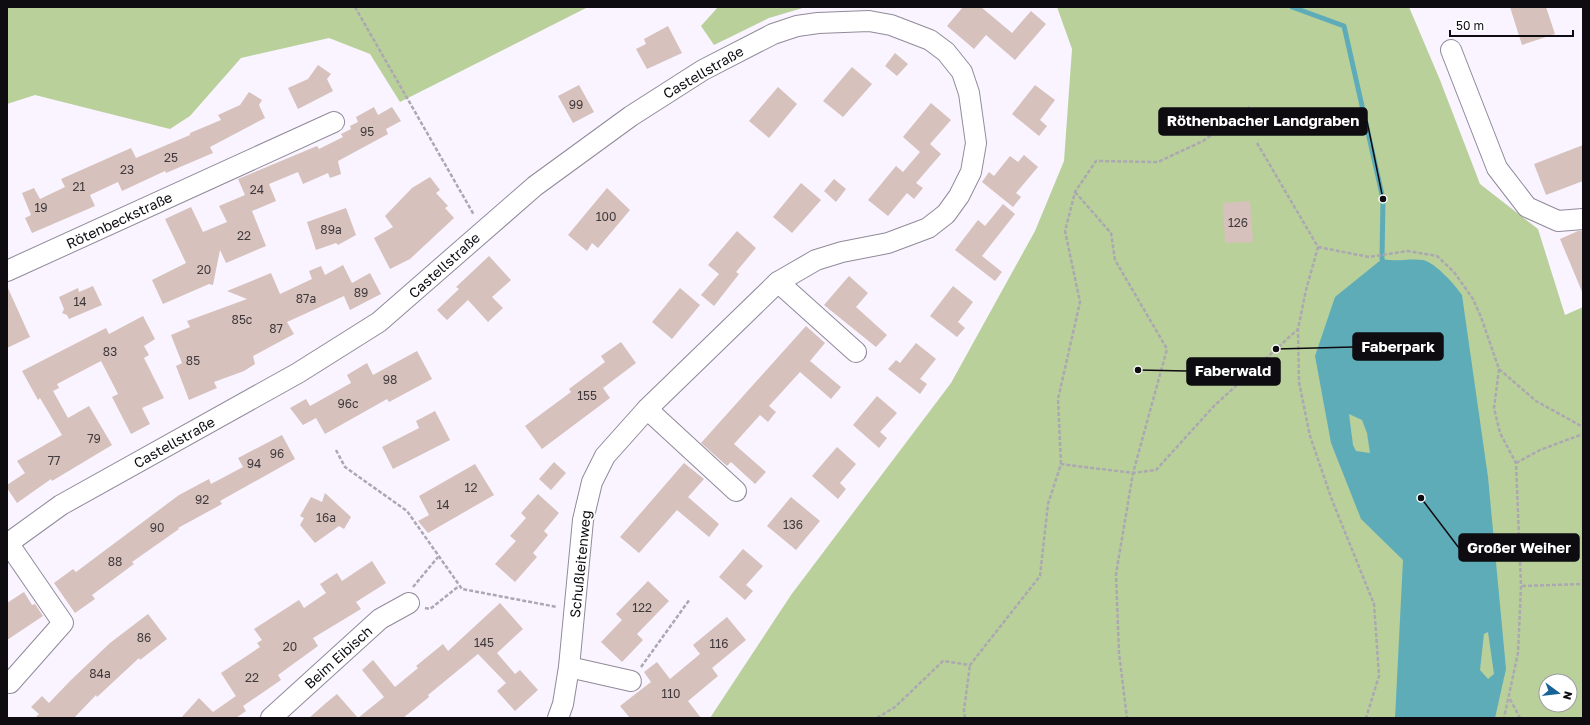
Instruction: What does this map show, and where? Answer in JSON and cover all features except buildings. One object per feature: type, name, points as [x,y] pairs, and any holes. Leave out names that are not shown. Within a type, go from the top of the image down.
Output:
[{"type":"street","name":"Castellstraße","points":[[10,683],[64,622],[8,543],[61,505],[298,373],[379,322],[535,186],[631,116],[721,60],[773,34],[797,26],[874,14]]},
{"type":"street","name":"Schußleitenweg","points":[[558,718],[563,704],[569,667],[583,520],[592,482],[605,456],[647,409],[778,282],[816,260],[842,252],[888,243],[928,228],[946,214],[959,196],[971,172],[976,142],[969,93],[962,72],[946,52],[930,40],[891,25],[874,14]]},
{"type":"street","points":[[1451,50],[1497,168],[1527,208],[1558,221],[1583,219]]},
{"type":"street","name":"Rötenbeckstraße","points":[[7,271],[334,122]]},
{"type":"street","points":[[778,282],[856,352]]},
{"type":"street","points":[[647,409],[736,492]]},
{"type":"street","name":"Beim Eibisch","points":[[271,718],[380,619],[409,603]]},
{"type":"street","points":[[569,667],[631,681]]},
{"type":"path","points":[[356,7],[484,230]]},
{"type":"path","points":[[965,718],[964,710],[970,665],[1040,576],[1048,504],[1061,464],[1058,399],[1080,302],[1065,231],[1075,192],[1096,161],[1158,162],[1203,141],[1251,106]]},
{"type":"path","points":[[1257,143],[1318,247],[1306,290],[1298,329],[1299,382],[1310,436],[1332,500],[1374,604],[1379,676],[1366,718]]},
{"type":"path","points":[[1075,192],[1111,234],[1115,260],[1167,349],[1133,473],[1116,574],[1119,653],[1127,718]]},
{"type":"path","points":[[1318,247],[1369,256],[1408,251],[1437,256],[1454,272],[1473,299],[1481,318],[1499,369],[1494,408],[1500,433],[1516,462],[1521,586],[1518,653],[1510,699],[1504,718]]},
{"type":"path","points":[[1061,464],[1133,473],[1156,470],[1214,406],[1298,329]]},
{"type":"path","points":[[1499,369],[1536,401],[1583,427]]},
{"type":"path","points":[[1516,462],[1540,450],[1583,434]]},
{"type":"path","points":[[336,450],[345,467],[407,512],[462,590],[575,611]]},
{"type":"path","points":[[438,557],[414,584],[409,603],[430,609],[459,586]]},
{"type":"path","points":[[1521,586],[1583,584]]},
{"type":"path","points":[[631,681],[690,599]]},
{"type":"path","points":[[877,718],[895,707],[943,661],[970,665]]},
{"type":"path","points":[[1510,699],[1520,718]]},
{"type":"green space","points":[[7,7],[588,7],[400,102],[370,54],[329,38],[241,58],[190,116],[170,129],[35,95],[7,104]]},
{"type":"green space","points":[[718,7],[806,7],[769,18],[714,45],[701,26]]},
{"type":"green space","points":[[1057,7],[1409,7],[1440,80],[1480,184],[1538,229],[1565,315],[1583,307],[1583,718],[710,718],[791,595],[951,383],[1035,231],[1064,161],[1072,49]]},
{"type":"water","points":[[1382,259],[1423,260],[1428,262],[1434,265],[1445,275],[1462,295],[1488,477],[1506,669],[1495,718],[1395,718],[1403,560],[1361,519],[1331,443],[1315,356],[1335,297]],"holes":[[[1349,414],[1362,420],[1367,433],[1370,453],[1356,451],[1353,445]],[[1488,632],[1494,674],[1488,679],[1480,670],[1484,634]]]},
{"type":"waterway","points":[[1292,7],[1344,26],[1383,199],[1382,259]]},
{"type":"place","name":"Röthenbacher Landgraben","points":[[1383,199]]},
{"type":"place","name":"Faberpark","points":[[1276,349]]},
{"type":"place","name":"Faberwald","points":[[1138,370]]},
{"type":"place","name":"Großer Weiher","points":[[1421,498]]}]
